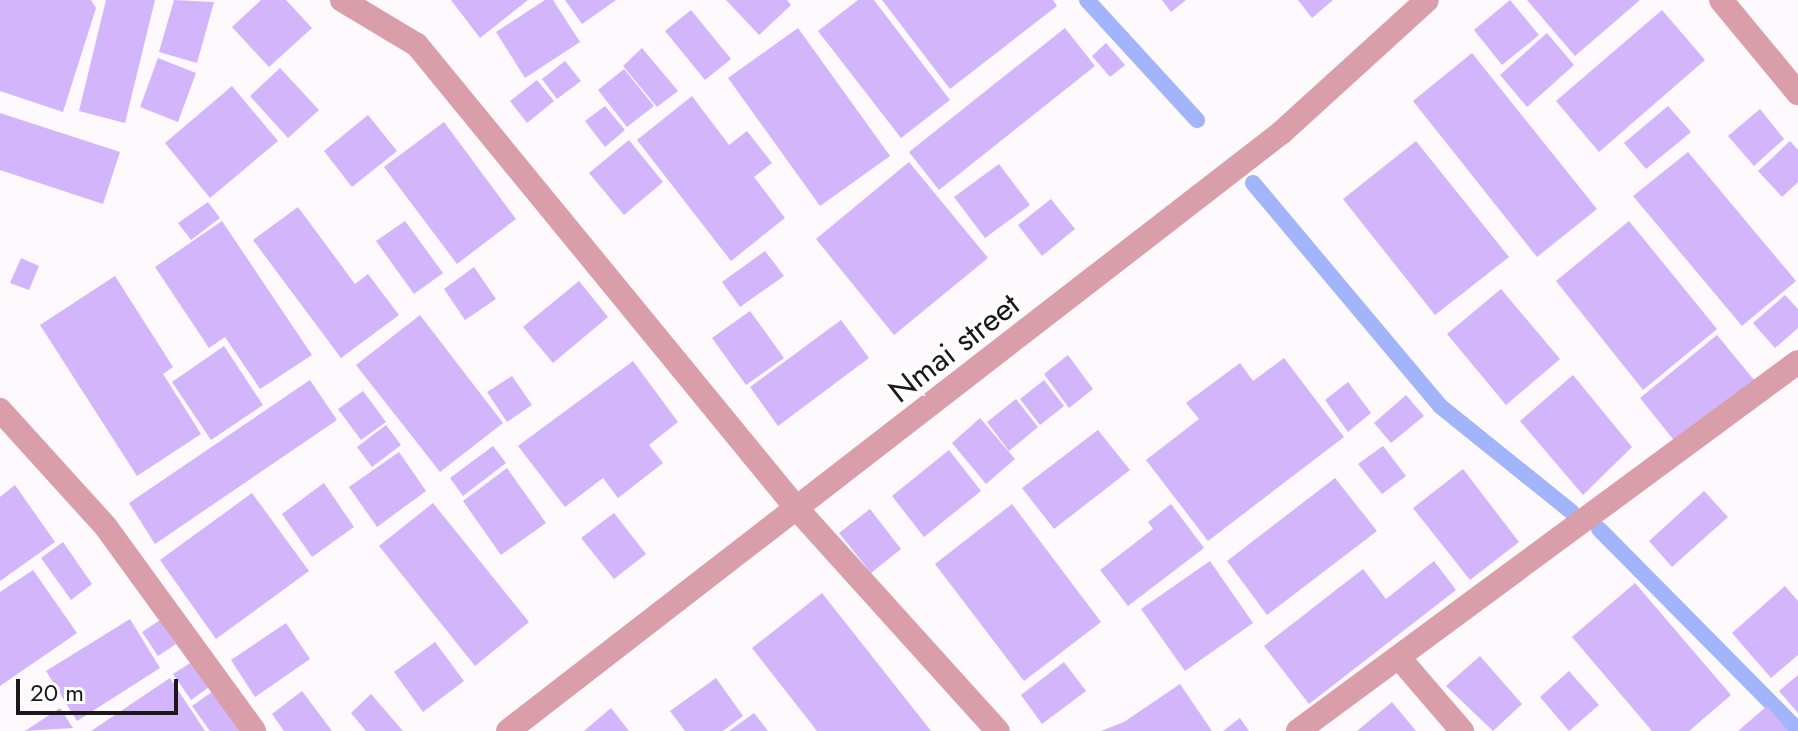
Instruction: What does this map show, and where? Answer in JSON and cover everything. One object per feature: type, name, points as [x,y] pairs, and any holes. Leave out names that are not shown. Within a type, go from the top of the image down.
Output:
[{"type":"street","points":[[342,0],[417,45],[798,510],[998,731]]},
{"type":"street","name":"Nmai street","points":[[508,731],[798,510],[1281,133],[1427,0]]},
{"type":"street","points":[[1721,0],[1798,93]]},
{"type":"street","points":[[1298,731],[1401,660],[1798,362]]},
{"type":"street","points":[[0,410],[106,527],[254,731]]},
{"type":"street","points":[[1401,660],[1462,731]]},
{"type":"building","points":[[0,0],[91,0],[96,8],[63,112],[0,91]]},
{"type":"building","points":[[106,0],[155,0],[125,123],[79,111]]},
{"type":"building","points":[[174,0],[214,2],[197,63],[159,52]]},
{"type":"building","points":[[261,0],[286,0],[312,28],[269,67],[232,27]]},
{"type":"building","points":[[451,0],[528,0],[480,38]]},
{"type":"building","points":[[545,0],[553,0],[580,42],[525,78],[496,32]]},
{"type":"building","points":[[565,0],[616,0],[582,24]]},
{"type":"building","points":[[726,0],[787,0],[791,5],[759,35]]},
{"type":"building","points":[[858,0],[874,0],[950,100],[901,138],[818,31]]},
{"type":"building","points":[[882,0],[1053,0],[1057,6],[950,89]]},
{"type":"building","points":[[1162,0],[1186,0],[1171,12]]},
{"type":"building","points":[[1298,0],[1333,0],[1312,18]]},
{"type":"building","points":[[1510,0],[1539,35],[1502,65],[1474,30]]},
{"type":"building","points":[[1527,0],[1640,0],[1575,56]]},
{"type":"building","points":[[691,10],[731,59],[705,80],[665,31]]},
{"type":"building","points":[[1662,10],[1705,60],[1599,152],[1556,101]]},
{"type":"building","points":[[798,28],[890,156],[820,206],[728,78]]},
{"type":"building","points":[[1065,28],[1095,66],[939,190],[909,152]]},
{"type":"building","points":[[1547,33],[1574,65],[1527,107],[1500,75]]},
{"type":"building","points":[[1106,43],[1125,65],[1110,77],[1092,56]]},
{"type":"building","points":[[642,48],[678,91],[657,107],[623,66]]},
{"type":"building","points":[[1472,53],[1597,209],[1537,257],[1413,101]]},
{"type":"building","points":[[158,58],[196,73],[178,122],[140,107]]},
{"type":"building","points":[[565,61],[581,81],[557,99],[542,79]]},
{"type":"building","points":[[280,68],[319,110],[288,138],[250,96]]},
{"type":"building","points":[[624,69],[654,106],[627,127],[598,90]]},
{"type":"building","points":[[537,80],[554,101],[527,123],[510,101]]},
{"type":"building","points":[[232,86],[278,141],[210,198],[165,143]]},
{"type":"building","points":[[692,96],[729,145],[747,131],[772,163],[754,177],[785,218],[731,261],[637,140]]},
{"type":"building","points":[[605,106],[625,130],[605,147],[585,121]]},
{"type":"building","points":[[1668,106],[1691,132],[1646,169],[1624,143]]},
{"type":"building","points":[[1760,109],[1784,139],[1754,166],[1728,136]]},
{"type":"building","points":[[0,113],[120,152],[103,204],[0,170]]},
{"type":"building","points":[[368,115],[397,151],[352,187],[324,151]]},
{"type":"building","points":[[444,122],[516,219],[457,264],[384,167]]},
{"type":"building","points":[[629,140],[663,182],[624,215],[589,173]]},
{"type":"building","points":[[1416,141],[1509,257],[1435,315],[1343,199]]},
{"type":"building","points":[[1790,141],[1798,150],[1798,182],[1782,197],[1758,171]]},
{"type":"building","points":[[1688,152],[1796,281],[1742,326],[1633,196]]},
{"type":"building","points":[[909,162],[988,258],[894,335],[816,239]]},
{"type":"building","points":[[999,164],[1030,205],[985,238],[954,197]]},
{"type":"building","points":[[1051,199],[1075,229],[1042,256],[1018,225]]},
{"type":"building","points":[[208,202],[220,218],[191,240],[178,223]]},
{"type":"building","points":[[298,207],[355,284],[368,274],[399,315],[341,358],[253,240]]},
{"type":"building","points":[[222,221],[312,355],[260,389],[225,337],[209,348],[155,267]]},
{"type":"building","points":[[405,221],[443,273],[414,294],[376,241]]},
{"type":"building","points":[[1629,221],[1717,329],[1643,390],[1556,281]]},
{"type":"building","points":[[765,251],[784,276],[740,307],[722,282]]},
{"type":"building","points":[[21,258],[39,266],[29,290],[10,283]]},
{"type":"building","points":[[474,267],[496,299],[465,320],[444,289]]},
{"type":"building","points":[[115,276],[173,367],[163,374],[201,434],[137,476],[40,325]]},
{"type":"building","points":[[579,281],[608,317],[553,363],[523,327]]},
{"type":"building","points":[[1501,289],[1560,359],[1506,405],[1447,334]]},
{"type":"building","points":[[1785,295],[1798,309],[1798,328],[1775,348],[1753,323]]},
{"type":"building","points":[[750,311],[784,358],[746,385],[712,338]]},
{"type":"building","points":[[420,315],[503,423],[440,472],[356,365]]},
{"type":"building","points":[[841,320],[869,358],[778,426],[750,387]]},
{"type":"building","points":[[1717,335],[1759,386],[1681,449],[1640,398]]},
{"type":"building","points":[[224,346],[263,405],[211,440],[172,382]]},
{"type":"building","points":[[1068,355],[1093,389],[1069,408],[1044,374]]},
{"type":"building","points":[[1284,358],[1344,437],[1208,541],[1146,460],[1199,419],[1186,403],[1240,363],[1253,381]]},
{"type":"building","points":[[633,361],[678,422],[649,445],[663,463],[618,498],[603,478],[565,507],[518,446]]},
{"type":"building","points":[[1573,375],[1632,447],[1583,495],[1520,421]]},
{"type":"building","points":[[512,376],[532,405],[507,422],[487,392]]},
{"type":"building","points":[[310,380],[337,420],[155,544],[129,503]]},
{"type":"building","points":[[1044,380],[1064,406],[1040,425],[1020,399]]},
{"type":"building","points":[[1348,382],[1371,413],[1348,432],[1325,400]]},
{"type":"building","points":[[363,391],[386,422],[361,440],[338,409]]},
{"type":"building","points":[[1406,395],[1424,416],[1391,443],[1374,423]]},
{"type":"building","points":[[1016,399],[1038,427],[1009,451],[987,422]]},
{"type":"building","points":[[980,418],[1015,459],[986,484],[952,443]]},
{"type":"building","points":[[386,425],[401,445],[372,467],[357,447]]},
{"type":"building","points":[[1098,430],[1130,470],[1054,529],[1022,488]]},
{"type":"building","points":[[493,446],[506,463],[463,496],[450,478]]},
{"type":"building","points":[[1383,446],[1406,476],[1382,494],[1358,464]]},
{"type":"building","points":[[949,450],[981,491],[924,537],[892,496]]},
{"type":"building","points":[[399,452],[426,491],[377,527],[349,487]]},
{"type":"building","points":[[507,468],[546,523],[501,555],[463,501]]},
{"type":"building","points":[[1463,469],[1519,542],[1470,580],[1413,508]]},
{"type":"building","points":[[1335,478],[1377,531],[1267,615],[1227,561]]},
{"type":"building","points":[[324,483],[354,527],[312,557],[282,514]]},
{"type":"building","points":[[15,485],[55,542],[0,581],[0,497]]},
{"type":"building","points":[[1704,491],[1728,517],[1672,567],[1649,541]]},
{"type":"building","points":[[252,493],[309,571],[216,639],[160,560]]},
{"type":"building","points":[[433,503],[529,622],[475,666],[379,546]]},
{"type":"building","points":[[1012,504],[1101,622],[1024,681],[935,564]]},
{"type":"building","points":[[1171,504],[1204,548],[1128,606],[1100,570],[1153,529],[1148,522]]},
{"type":"building","points":[[870,509],[901,549],[871,573],[839,533]]},
{"type":"building","points":[[614,513],[646,554],[614,579],[581,538]]},
{"type":"building","points":[[63,542],[92,584],[71,600],[41,558]]},
{"type":"building","points":[[1210,561],[1253,623],[1185,671],[1141,609]]},
{"type":"building","points":[[1434,561],[1456,590],[1309,704],[1264,646],[1363,569],[1386,599]]},
{"type":"building","points":[[33,570],[77,633],[0,686],[0,592]]},
{"type":"building","points":[[1635,583],[1731,695],[1689,731],[1652,731],[1572,637]]},
{"type":"building","points":[[1785,586],[1798,601],[1798,655],[1771,678],[1732,633]]},
{"type":"building","points":[[822,593],[931,731],[817,731],[752,648]]},
{"type":"building","points":[[130,619],[160,668],[77,721],[46,671]]},
{"type":"building","points":[[160,620],[176,644],[158,656],[142,632]]},
{"type":"building","points":[[286,623],[310,659],[255,697],[231,660]]},
{"type":"building","points":[[435,642],[464,681],[423,712],[394,672]]},
{"type":"building","points":[[1480,656],[1522,704],[1493,731],[1446,686]]},
{"type":"building","points":[[195,660],[212,685],[191,700],[173,674]]},
{"type":"building","points":[[1064,662],[1086,691],[1042,724],[1021,695]]},
{"type":"building","points":[[1569,671],[1599,705],[1569,731],[1540,697]]},
{"type":"building","points":[[1798,675],[1798,713],[1779,691]]},
{"type":"building","points":[[170,678],[205,731],[91,731]]},
{"type":"building","points":[[716,678],[743,716],[723,731],[685,731],[670,711]]},
{"type":"building","points":[[1180,684],[1212,731],[1101,731],[1124,722]]},
{"type":"building","points":[[216,689],[243,728],[238,731],[210,731],[192,706]]},
{"type":"building","points":[[302,691],[332,731],[284,731],[272,714]]},
{"type":"building","points":[[371,694],[403,731],[366,731],[351,713]]},
{"type":"building","points":[[1392,702],[1416,731],[1357,731]]},
{"type":"building","points":[[1767,706],[1788,731],[1738,731]]},
{"type":"building","points":[[60,708],[73,728],[25,731]]},
{"type":"building","points":[[611,708],[629,731],[584,731]]},
{"type":"building","points":[[754,713],[768,731],[729,731]]},
{"type":"building","points":[[1240,718],[1249,731],[1223,731]]},
{"type":"waterway","points":[[1087,0],[1197,120]]},
{"type":"waterway","points":[[1253,183],[1440,406],[1572,512]]},
{"type":"waterway","points":[[1599,529],[1798,730]]}]
